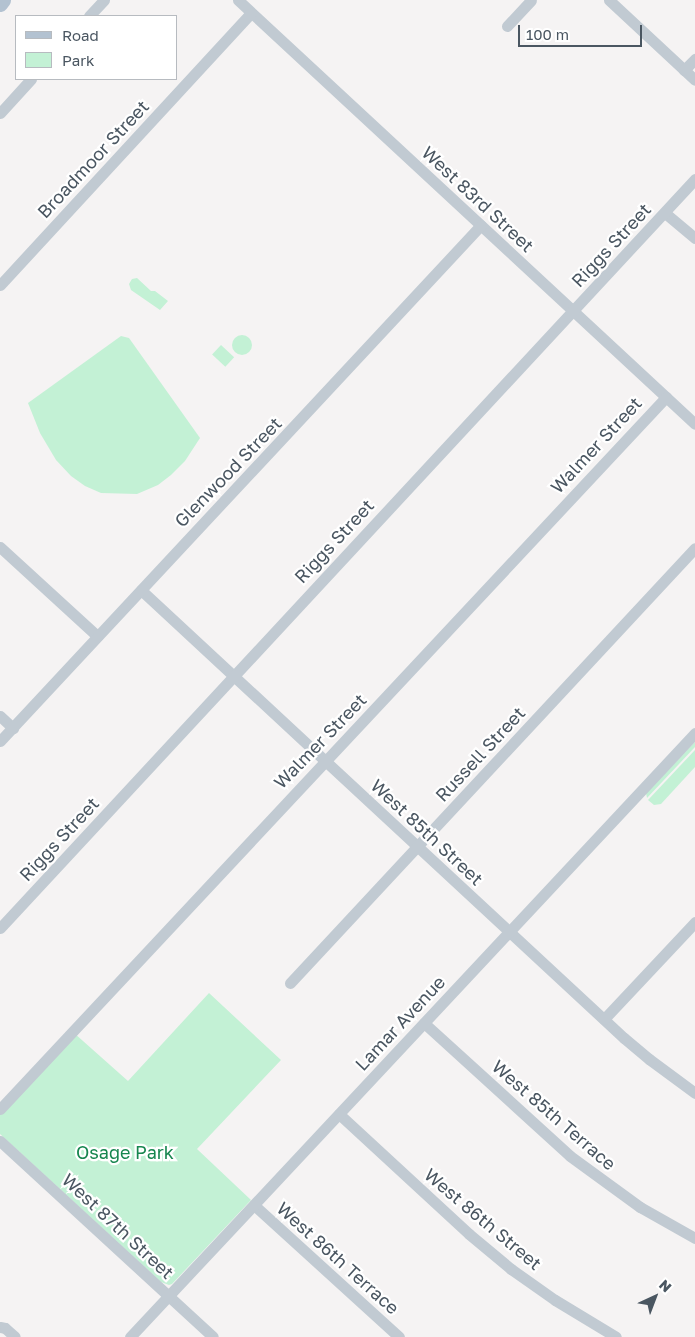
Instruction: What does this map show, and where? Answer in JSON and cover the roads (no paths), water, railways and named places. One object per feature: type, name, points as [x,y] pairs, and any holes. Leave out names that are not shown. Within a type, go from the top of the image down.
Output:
[{"type":"street","points":[[90,15],[104,0]]},
{"type":"street","name":"West 83rd Street","points":[[238,0],[695,424]]},
{"type":"street","points":[[506,26],[531,0]]},
{"type":"street","points":[[609,0],[695,80]]},
{"type":"street","name":"Broadmoor Street","points":[[0,285],[251,13]]},
{"type":"street","points":[[684,70],[695,58]]},
{"type":"street","points":[[0,113],[31,80]]},
{"type":"street","name":"Riggs Street","points":[[0,928],[695,179]]},
{"type":"street","points":[[665,212],[695,238]]},
{"type":"street","name":"Glenwood Street","points":[[0,742],[481,225]]},
{"type":"street","name":"Walmer Street","points":[[0,1109],[324,760],[343,743],[666,397]]},
{"type":"street","points":[[0,547],[97,636]]},
{"type":"street","name":"Russell Street","points":[[290,983],[695,548]]},
{"type":"street","name":"West 85th Street","points":[[141,590],[604,1019],[649,1059],[695,1093]]},
{"type":"street","points":[[0,716],[13,728]]},
{"type":"street","name":"Lamar Avenue","points":[[130,1337],[695,733]]},
{"type":"street","points":[[604,1019],[695,922]]},
{"type":"street","name":"West 85th Terrace","points":[[424,1023],[570,1156],[640,1207],[695,1238]]},
{"type":"street","name":"West 86th Street","points":[[339,1114],[469,1234],[511,1268],[556,1300],[616,1337]]},
{"type":"street","name":"West 87th Street","points":[[0,1141],[213,1337]]},
{"type":"street","name":"West 86th Terrace","points":[[254,1205],[399,1337]]},
{"type":"street","points":[[0,1326],[15,1337]]},
{"type":"park label","name":"Osage Park","points":[[125,1152]]}]
